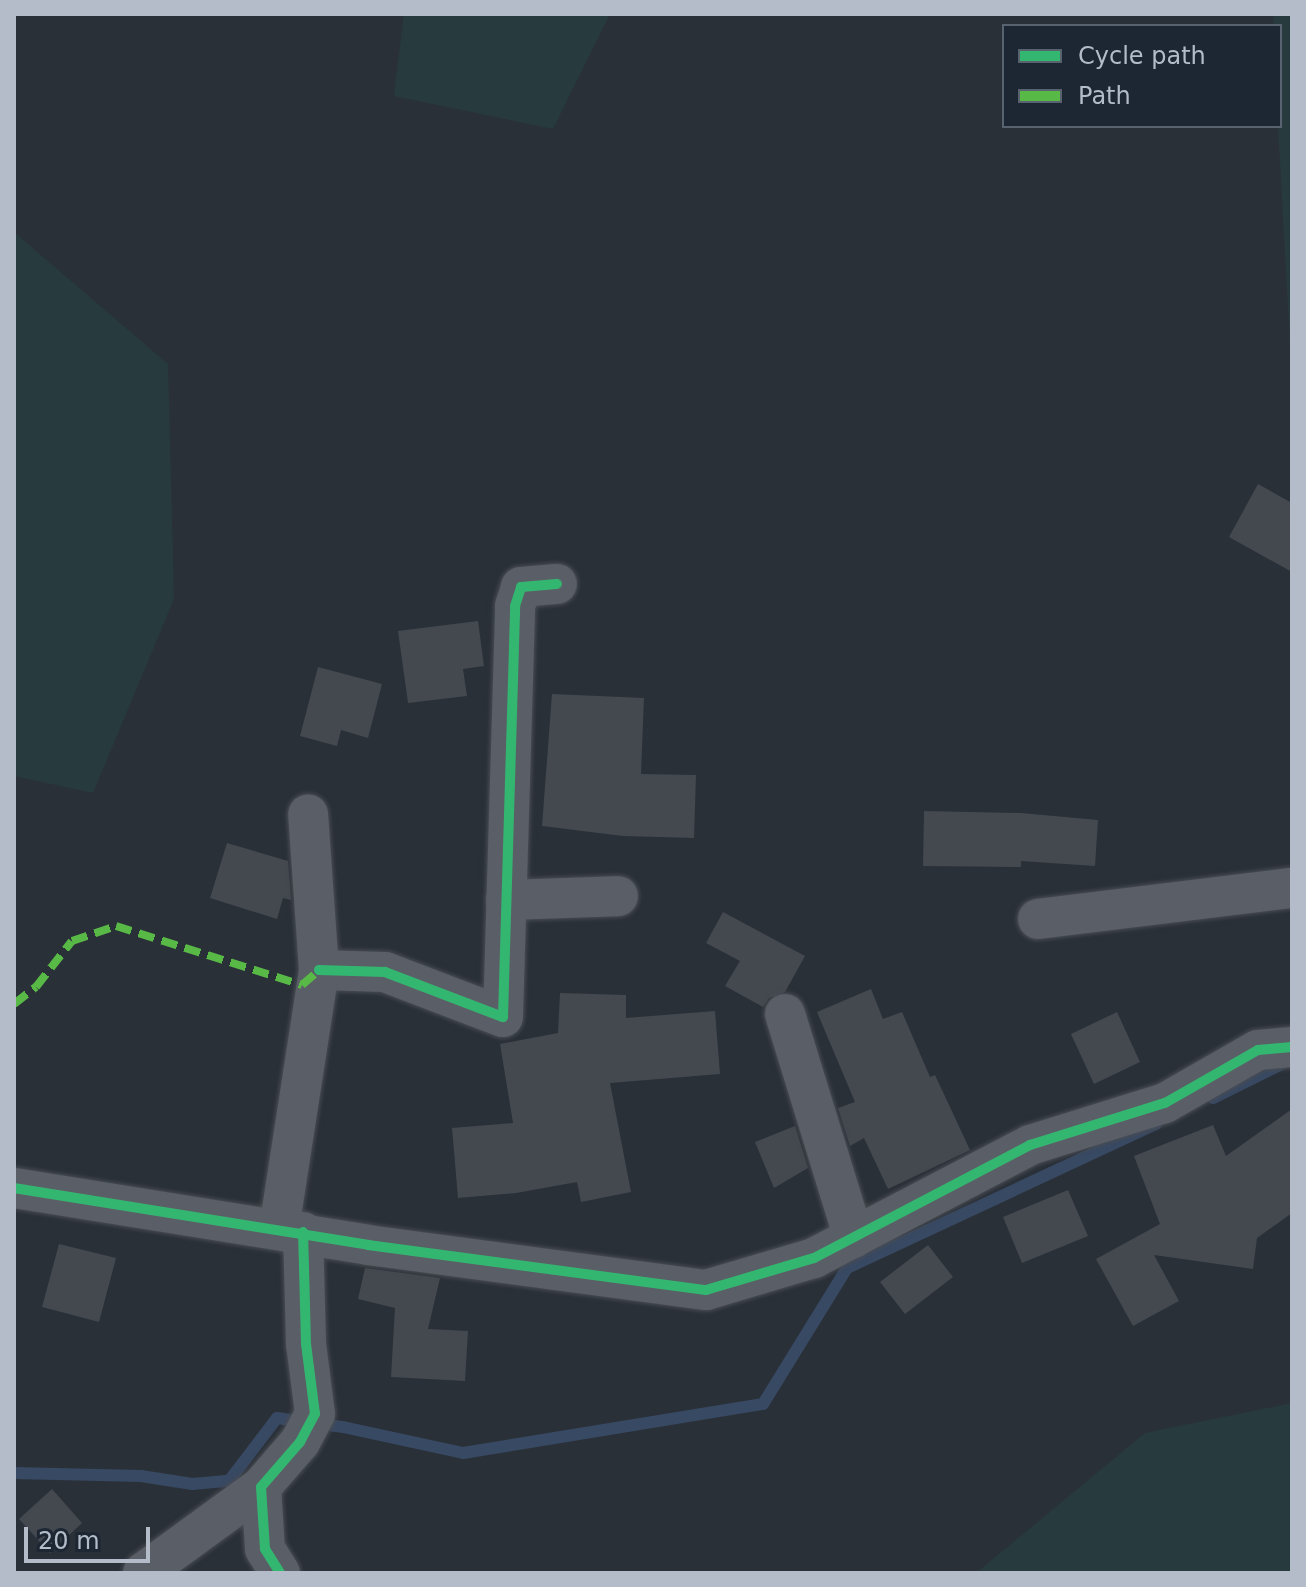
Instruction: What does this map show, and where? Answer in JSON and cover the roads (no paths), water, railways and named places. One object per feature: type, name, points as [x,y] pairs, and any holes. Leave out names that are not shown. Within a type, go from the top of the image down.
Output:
[{"type":"street","points":[[319,970],[385,972],[503,1017],[515,606],[521,587],[557,584]]},
{"type":"street","points":[[143,1573],[261,1487],[308,1428],[306,1344],[291,1231],[319,970],[308,814]]},
{"type":"street","points":[[1038,919],[1292,888]]},
{"type":"street","points":[[506,900],[618,896]]},
{"type":"street","points":[[785,1014],[854,1238]]},
{"type":"street","points":[[14,1188],[368,1245],[706,1290],[814,1258],[1030,1145],[1165,1103],[1279,1054]]},
{"type":"street","points":[[261,1487],[265,1549],[280,1573]]},
{"type":"waterway","points":[[1213,1098],[1286,1062]]},
{"type":"waterway","points":[[14,1473],[141,1476],[192,1484],[229,1481],[277,1418],[343,1427],[463,1453],[763,1404],[847,1268],[1156,1124]]}]
